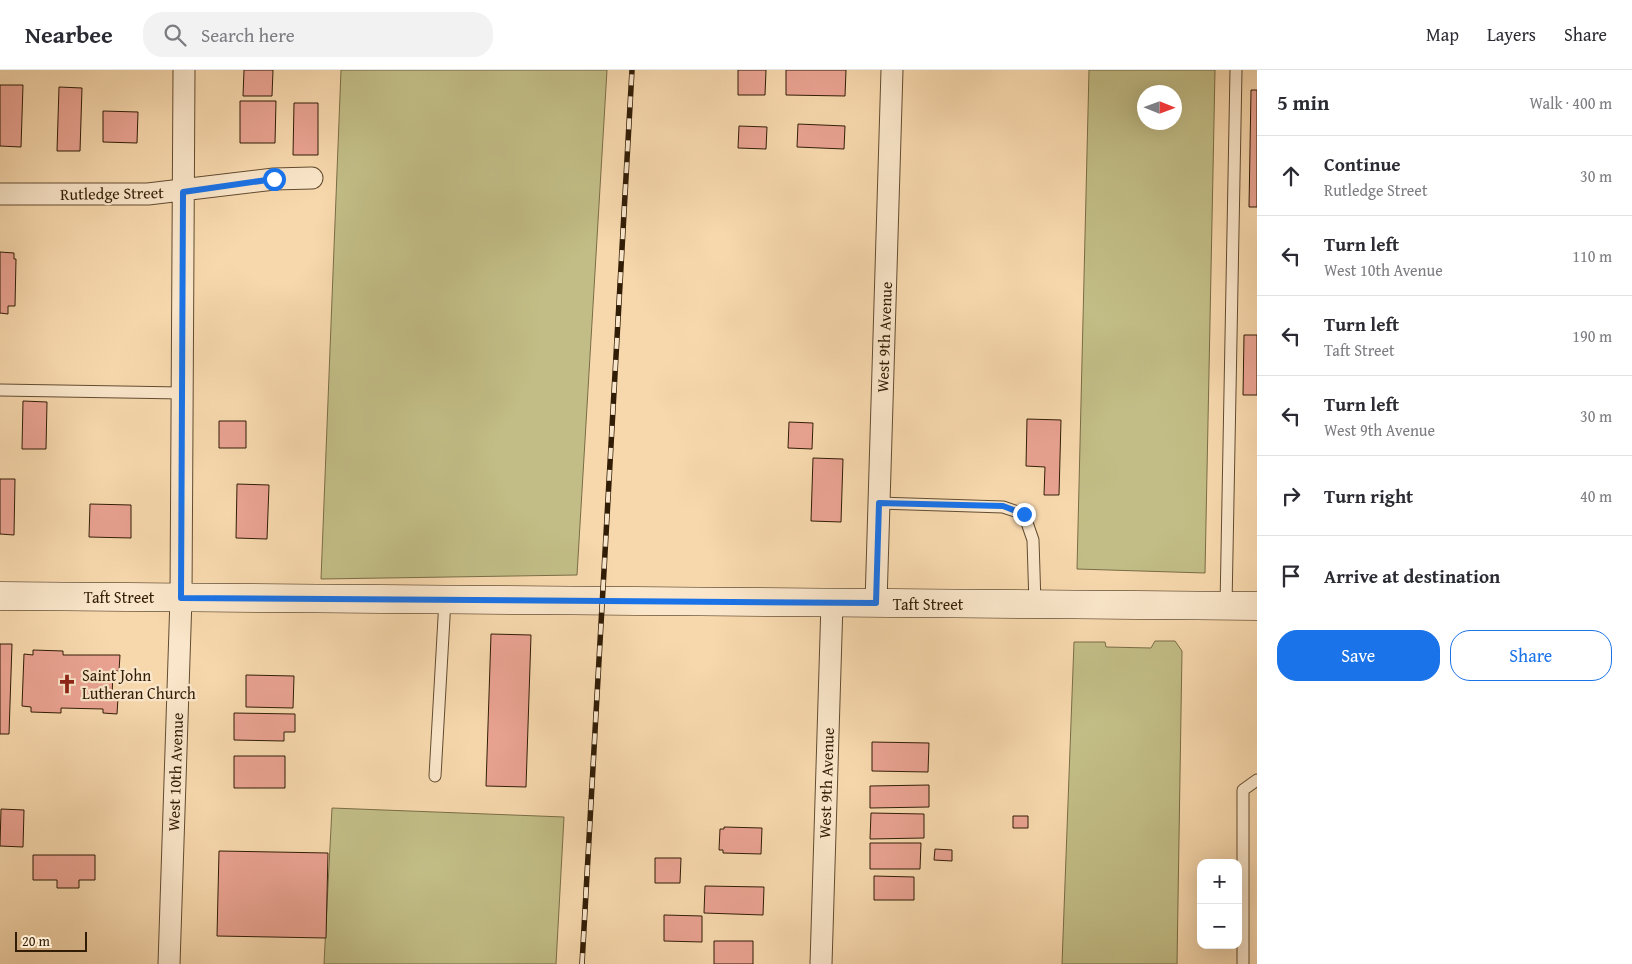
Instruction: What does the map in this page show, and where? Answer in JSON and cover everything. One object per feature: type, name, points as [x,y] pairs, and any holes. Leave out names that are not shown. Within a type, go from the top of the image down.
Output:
[{"type":"street","name":"West 10th Avenue","points":[[169,964],[181,598],[184,70]]},
{"type":"street","name":"West 9th Avenue","points":[[876,603],[892,70]]},
{"type":"street","name":"Rutledge Street","points":[[0,194],[148,194],[183,192],[274,179],[312,178]]},
{"type":"street","name":"Taft Street","points":[[0,596],[1257,606]]},
{"type":"street","name":"West 9th Avenue","points":[[821,964],[832,603]]},
{"type":"lane","points":[[1226,606],[1236,70]]},
{"type":"lane","points":[[0,390],[182,392]]},
{"type":"lane","points":[[879,503],[1003,506],[1024,514],[1033,540],[1035,605]]},
{"type":"lane","points":[[435,776],[445,600]]},
{"type":"lane","points":[[1243,964],[1243,790],[1257,780]]},
{"type":"shaded area","points":[[341,70],[607,70],[577,575],[321,579]]},
{"type":"shaded area","points":[[1089,70],[1215,70],[1205,573],[1077,569]]},
{"type":"shaded area","points":[[1155,641],[1175,641],[1182,651],[1177,964],[1062,964],[1074,642],[1105,642],[1106,647],[1151,648]]},
{"type":"shaded area","points":[[332,808],[564,817],[556,964],[324,964]]},
{"type":"building","points":[[244,70],[273,70],[272,96],[243,96]]},
{"type":"building","points":[[738,70],[766,70],[765,95],[738,95]]},
{"type":"building","points":[[786,70],[846,70],[845,96],[786,95]]},
{"type":"building","points":[[0,85],[23,85],[21,147],[0,146]]},
{"type":"building","points":[[59,87],[82,88],[80,151],[57,151]]},
{"type":"building","points":[[1251,90],[1257,90],[1257,207],[1249,207]]},
{"type":"building","points":[[240,101],[276,101],[275,143],[240,143]]},
{"type":"building","points":[[294,103],[318,103],[318,155],[293,155]]},
{"type":"building","points":[[103,111],[138,112],[137,143],[103,142]]},
{"type":"building","points":[[798,124],[845,126],[844,149],[797,147]]},
{"type":"building","points":[[739,126],[767,127],[766,149],[738,148]]},
{"type":"building","points":[[0,252],[14,253],[14,259],[16,259],[15,306],[8,306],[8,314],[0,313]]},
{"type":"building","points":[[1244,335],[1257,335],[1257,395],[1243,395]]},
{"type":"building","points":[[23,401],[47,402],[46,449],[22,449]]},
{"type":"building","points":[[1027,419],[1061,420],[1059,495],[1044,495],[1045,467],[1026,466]]},
{"type":"building","points":[[219,421],[246,421],[246,448],[219,448]]},
{"type":"building","points":[[789,422],[813,423],[812,449],[788,448]]},
{"type":"building","points":[[813,458],[843,459],[841,522],[811,521]]},
{"type":"building","points":[[0,479],[15,479],[14,535],[0,534]]},
{"type":"building","points":[[237,484],[269,485],[267,539],[236,538]]},
{"type":"building","points":[[90,504],[131,505],[131,538],[89,537]]},
{"type":"building","points":[[491,634],[531,635],[526,787],[486,786]]},
{"type":"building","points":[[0,644],[12,644],[9,734],[0,734]]},
{"type":"building","name":"Saint John Lutheran Church","points":[[33,650],[63,651],[63,655],[120,655],[119,671],[113,671],[112,697],[118,698],[117,714],[103,713],[103,709],[61,708],[61,713],[31,712],[31,707],[22,706],[24,654],[33,655]]},
{"type":"building","points":[[246,675],[294,676],[293,708],[246,707]]},
{"type":"building","points":[[234,713],[295,714],[295,732],[284,732],[284,741],[234,740]]},
{"type":"building","points":[[872,742],[929,743],[928,772],[872,771]]},
{"type":"building","points":[[234,756],[285,756],[285,788],[234,788]]},
{"type":"building","points":[[929,785],[929,807],[870,808],[870,786]]},
{"type":"building","points":[[1,809],[24,810],[23,847],[0,846]]},
{"type":"building","points":[[871,813],[924,814],[924,838],[870,839]]},
{"type":"building","points":[[1013,816],[1028,816],[1028,828],[1013,828]]},
{"type":"building","points":[[724,827],[762,828],[761,854],[723,853],[723,850],[719,850],[720,829],[724,829]]},
{"type":"building","points":[[870,843],[921,843],[920,869],[870,869]]},
{"type":"building","points":[[935,849],[952,850],[952,861],[934,860]]},
{"type":"building","points":[[219,851],[328,853],[326,938],[217,936]]},
{"type":"building","points":[[33,855],[95,855],[95,880],[79,880],[79,888],[57,888],[57,880],[33,880]]},
{"type":"building","points":[[655,858],[681,858],[680,883],[655,883]]},
{"type":"building","points":[[874,876],[914,877],[914,900],[874,900]]},
{"type":"building","points":[[705,886],[764,887],[763,915],[704,913]]},
{"type":"building","points":[[664,915],[702,916],[702,942],[664,941]]},
{"type":"building","points":[[714,941],[753,941],[753,964],[714,964]]},
{"type":"railway","points":[[582,964],[632,70]]},
{"type":"place","name":"Saint John Lutheran Church","points":[[67,684]]},
{"type":"route","points":[[274,179],[183,192],[181,598],[876,603],[879,503],[1003,506],[1024,514]]}]
